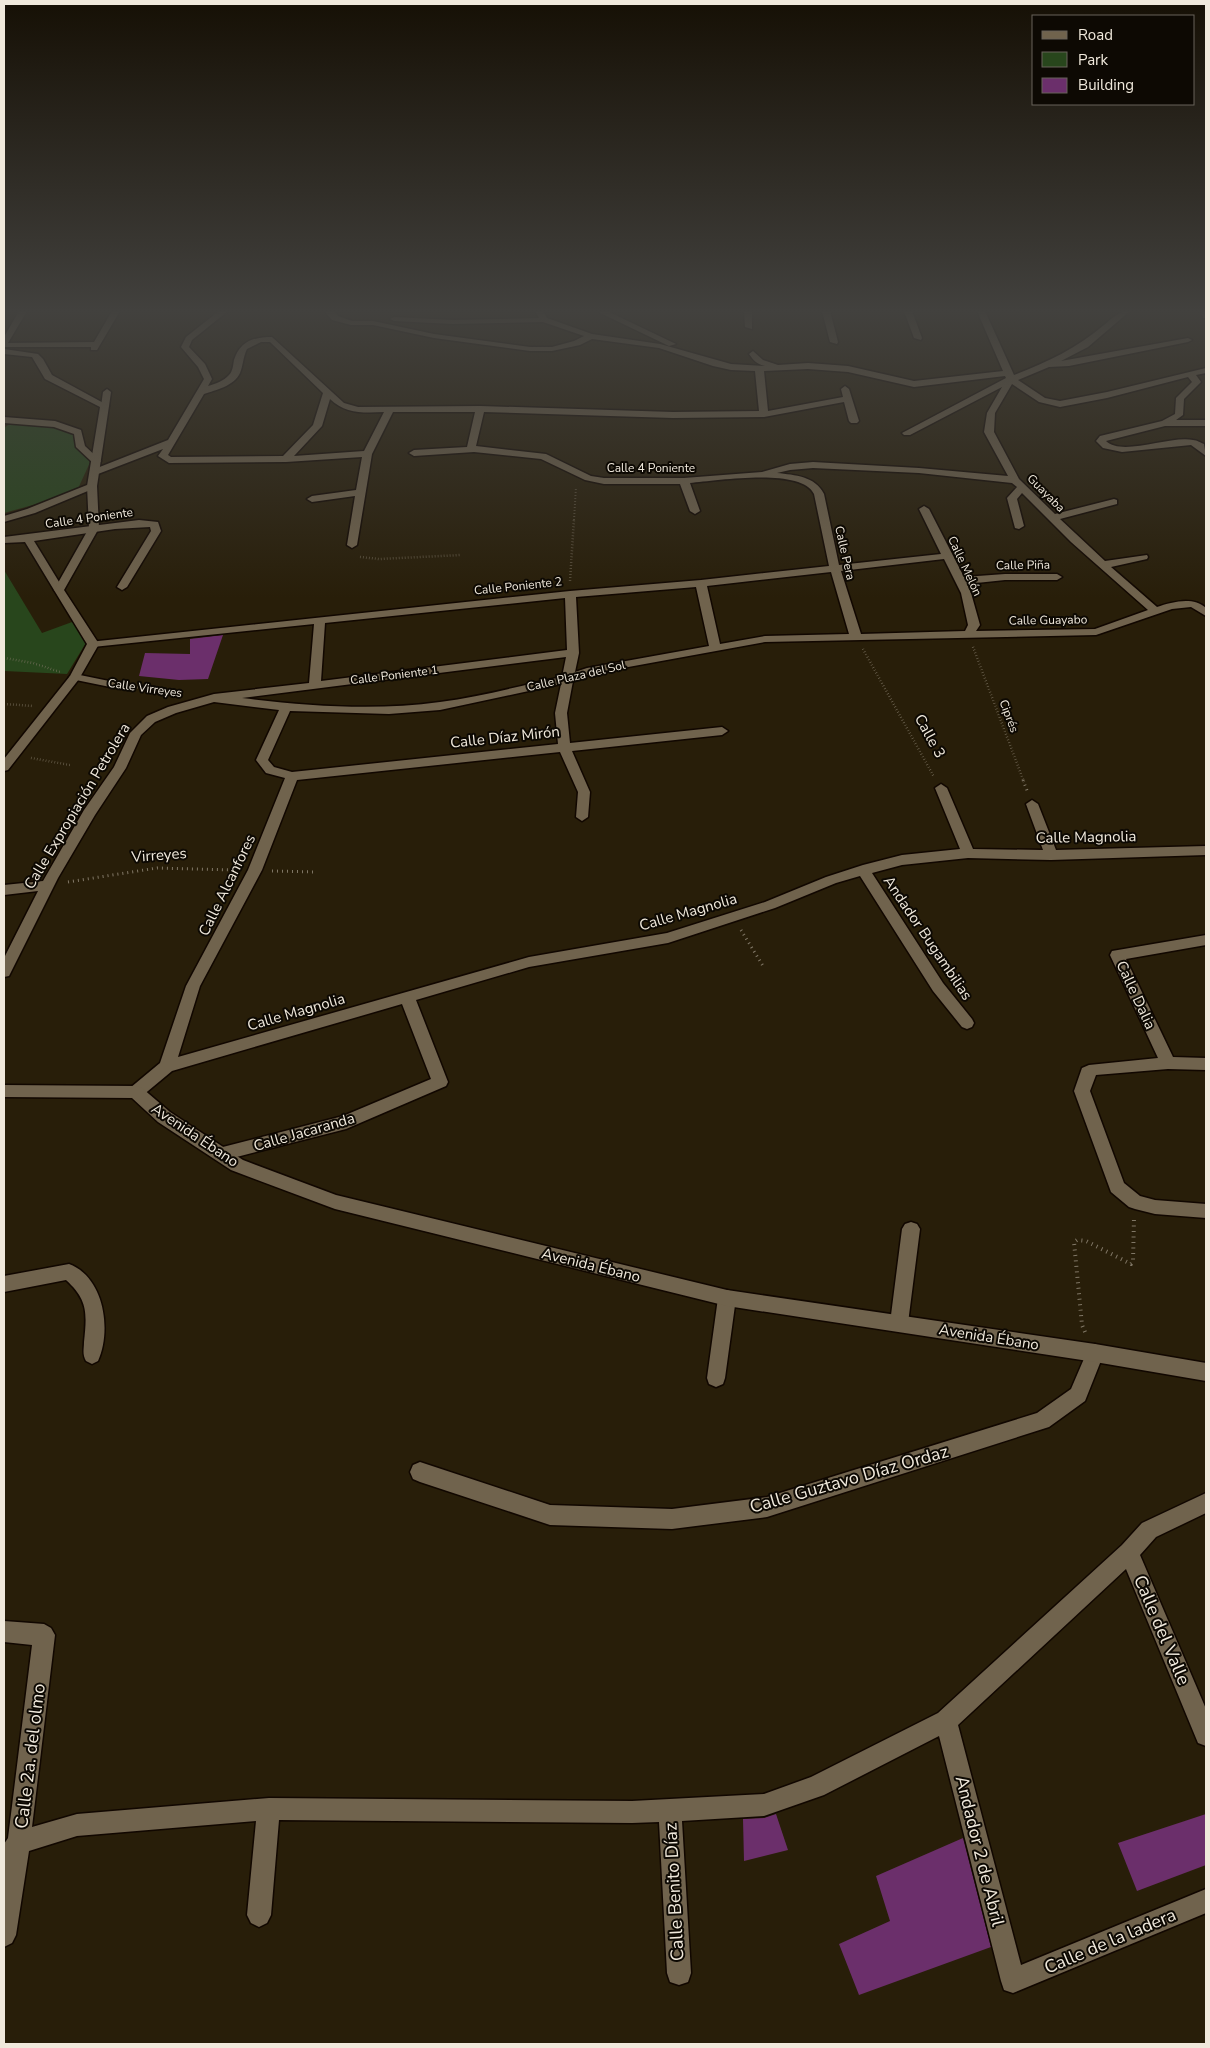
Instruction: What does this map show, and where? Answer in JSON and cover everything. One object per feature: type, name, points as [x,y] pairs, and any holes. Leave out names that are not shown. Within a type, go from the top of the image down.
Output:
[{"type":"street","points":[[59,590],[94,528],[92,486],[105,407]]},
{"type":"street","points":[[192,407],[163,456],[169,460],[286,459],[367,454]]},
{"type":"street","points":[[286,459],[317,426],[323,407]]},
{"type":"street","points":[[346,407],[358,410],[480,409],[673,415],[764,414],[806,407]]},
{"type":"street","points":[[763,407],[764,414]]},
{"type":"street","points":[[850,407],[854,421]]},
{"type":"street","points":[[907,433],[954,407]]},
{"type":"street","name":"Guayaba","points":[[995,407],[989,432],[1015,480],[1075,540],[1155,612]]},
{"type":"street","points":[[1165,423],[1179,415],[1179,407]]},
{"type":"street","points":[[474,449],[471,446],[480,409]]},
{"type":"street","points":[[352,545],[367,454],[390,410]]},
{"type":"street","points":[[4,420],[55,424],[78,432],[81,446],[95,466]]},
{"type":"street","points":[[1205,450],[1192,442],[1128,449],[1111,448],[1103,445],[1101,441],[1103,438],[1165,423],[1206,423]]},
{"type":"street","points":[[95,466],[171,442]]},
{"type":"street","name":"Calle 4 Poniente","points":[[414,453],[474,449],[544,456],[588,478],[604,481],[684,481],[762,475],[803,480]]},
{"type":"street","points":[[762,475],[784,466],[817,464],[906,468],[1015,480]]},
{"type":"street","name":"Calle Pera","points":[[803,480],[815,486],[820,494],[835,569],[856,638]]},
{"type":"street","points":[[684,481],[695,511]]},
{"type":"street","points":[[4,519],[31,511],[92,486]]},
{"type":"street","points":[[1019,526],[1012,498],[1022,488]]},
{"type":"street","points":[[312,499],[360,492]]},
{"type":"street","points":[[1053,518],[1114,502]]},
{"type":"street","name":"Calle Melón","points":[[924,509],[960,581],[973,615],[974,626],[969,635]]},
{"type":"street","name":"Calle 4 Poniente","points":[[4,540],[28,539],[94,528],[145,523],[154,524],[156,531],[122,587]]},
{"type":"street","points":[[4,767],[75,677],[93,644],[28,539]]},
{"type":"street","name":"Calle Poniente 2","points":[[93,644],[570,594],[701,583],[947,556]]},
{"type":"street","points":[[1103,565],[1142,557]]},
{"type":"street","name":"Calle Piña","points":[[960,581],[1005,577],[1058,577]]},
{"type":"street","points":[[701,583],[715,648]]},
{"type":"street","points":[[570,594],[573,653],[561,713],[564,747],[584,792],[582,817]]},
{"type":"street","name":"Calle Guayabo","points":[[969,635],[1096,632],[1170,606],[1184,604],[1203,606]]},
{"type":"street","points":[[314,685],[320,621]]},
{"type":"street","name":"Calle Plaza del Sol","points":[[214,698],[286,707],[390,710],[440,706],[568,679],[587,671],[765,640],[969,635]]},
{"type":"street","name":"Calle Poniente 1","points":[[214,698],[573,653]]},
{"type":"street","name":"Calle Virreyes","points":[[75,677],[115,685]]},
{"type":"street","name":"Calle Expropiación Petrolera","points":[[4,972],[48,885],[89,814],[120,768],[136,733],[151,719],[172,710],[214,698]]},
{"type":"street","points":[[286,707],[262,760],[270,770],[292,776]]},
{"type":"street","name":"Calle Díaz Mirón","points":[[292,776],[722,731]]},
{"type":"street","name":"Calle Alcanfores","points":[[167,1066],[193,986],[255,870],[292,776]]},
{"type":"street","points":[[941,788],[968,853]]},
{"type":"street","points":[[1032,804],[1051,854]]},
{"type":"street","name":"Calle Magnolia","points":[[136,1092],[167,1066],[529,962],[668,938],[770,905],[831,880],[902,860],[968,853],[1051,854],[1206,851]]},
{"type":"street","name":"Andador Bugambilias","points":[[863,870],[938,988],[967,1023]]},
{"type":"street","points":[[4,890],[48,885]]},
{"type":"street","name":"Calle Dalia","points":[[1168,1063],[1117,955],[1206,940]]},
{"type":"street","name":"Calle Jacaranda","points":[[221,1154],[346,1122],[440,1082],[407,997]]},
{"type":"street","points":[[1206,1064],[1168,1063],[1094,1069],[1087,1072],[1082,1091],[1117,1187],[1135,1202],[1156,1207],[1206,1211]]},
{"type":"street","name":"Avenida Ébano","points":[[4,1091],[136,1092],[164,1117],[237,1165],[335,1202],[727,1298],[1095,1353],[1206,1372]]},
{"type":"street","points":[[899,1323],[911,1229]]},
{"type":"street","points":[[4,1284],[68,1272],[87,1288],[96,1317],[92,1355]]},
{"type":"street","points":[[716,1378],[727,1298]]},
{"type":"street","name":"Calle Guztavo Díaz Ordaz","points":[[420,1472],[550,1515],[672,1519],[767,1507],[1042,1421],[1078,1395],[1095,1353]]},
{"type":"street","points":[[4,1864],[19,1842],[77,1825],[269,1809],[622,1812],[764,1804],[816,1787],[946,1720],[1129,1552],[1149,1530],[1206,1503]]},
{"type":"street","name":"Calle del Valle","points":[[1129,1552],[1206,1735]]},
{"type":"street","name":"Calle 2a. del olmo","points":[[4,1632],[44,1636],[19,1842],[4,1935]]},
{"type":"street","name":"Andador 2 de Abril","points":[[946,1720],[1013,1981]]},
{"type":"street","points":[[259,1916],[269,1809]]},
{"type":"street","name":"Calle Benito Díaz","points":[[670,1810],[679,1973]]},
{"type":"street","name":"Calle de la ladera","points":[[1013,1981],[1206,1901]]},
{"type":"path","points":[[570,594],[577,471]]},
{"type":"path","points":[[352,545],[349,549],[350,554],[379,559],[461,555]]},
{"type":"path","name":"Ciprés","points":[[969,635],[1032,804]]},
{"type":"path","name":"Calle 3","points":[[856,638],[941,788]]},
{"type":"path","points":[[4,658],[33,663],[75,677]]},
{"type":"path","name":"Calle Virreyes","points":[[115,685],[178,693]]},
{"type":"path","points":[[4,704],[51,708]]},
{"type":"path","points":[[13,755],[70,764]]},
{"type":"path","name":"Virreyes","points":[[48,885],[157,868],[316,872]]},
{"type":"path","points":[[733,917],[763,966]]},
{"type":"path","points":[[1095,1353],[1082,1325],[1074,1242],[1077,1240],[1086,1241],[1131,1264],[1133,1262],[1135,1202]]},
{"type":"green space","points":[[14,421],[75,431],[92,458],[76,493],[4,513],[4,428]]},
{"type":"green space","points":[[4,570],[42,633],[83,618],[92,633],[67,674],[4,671]]},
{"type":"building","points":[[223,635],[208,679],[179,680],[139,676],[145,653],[190,654],[190,639]]},
{"type":"building","points":[[776,1814],[788,1850],[744,1861],[743,1819],[764,1818]]},
{"type":"building","points":[[1206,1814],[1206,1865],[1137,1891],[1118,1843]]},
{"type":"building","points":[[963,1838],[991,1947],[859,1995],[839,1944],[890,1921],[876,1876]]}]
